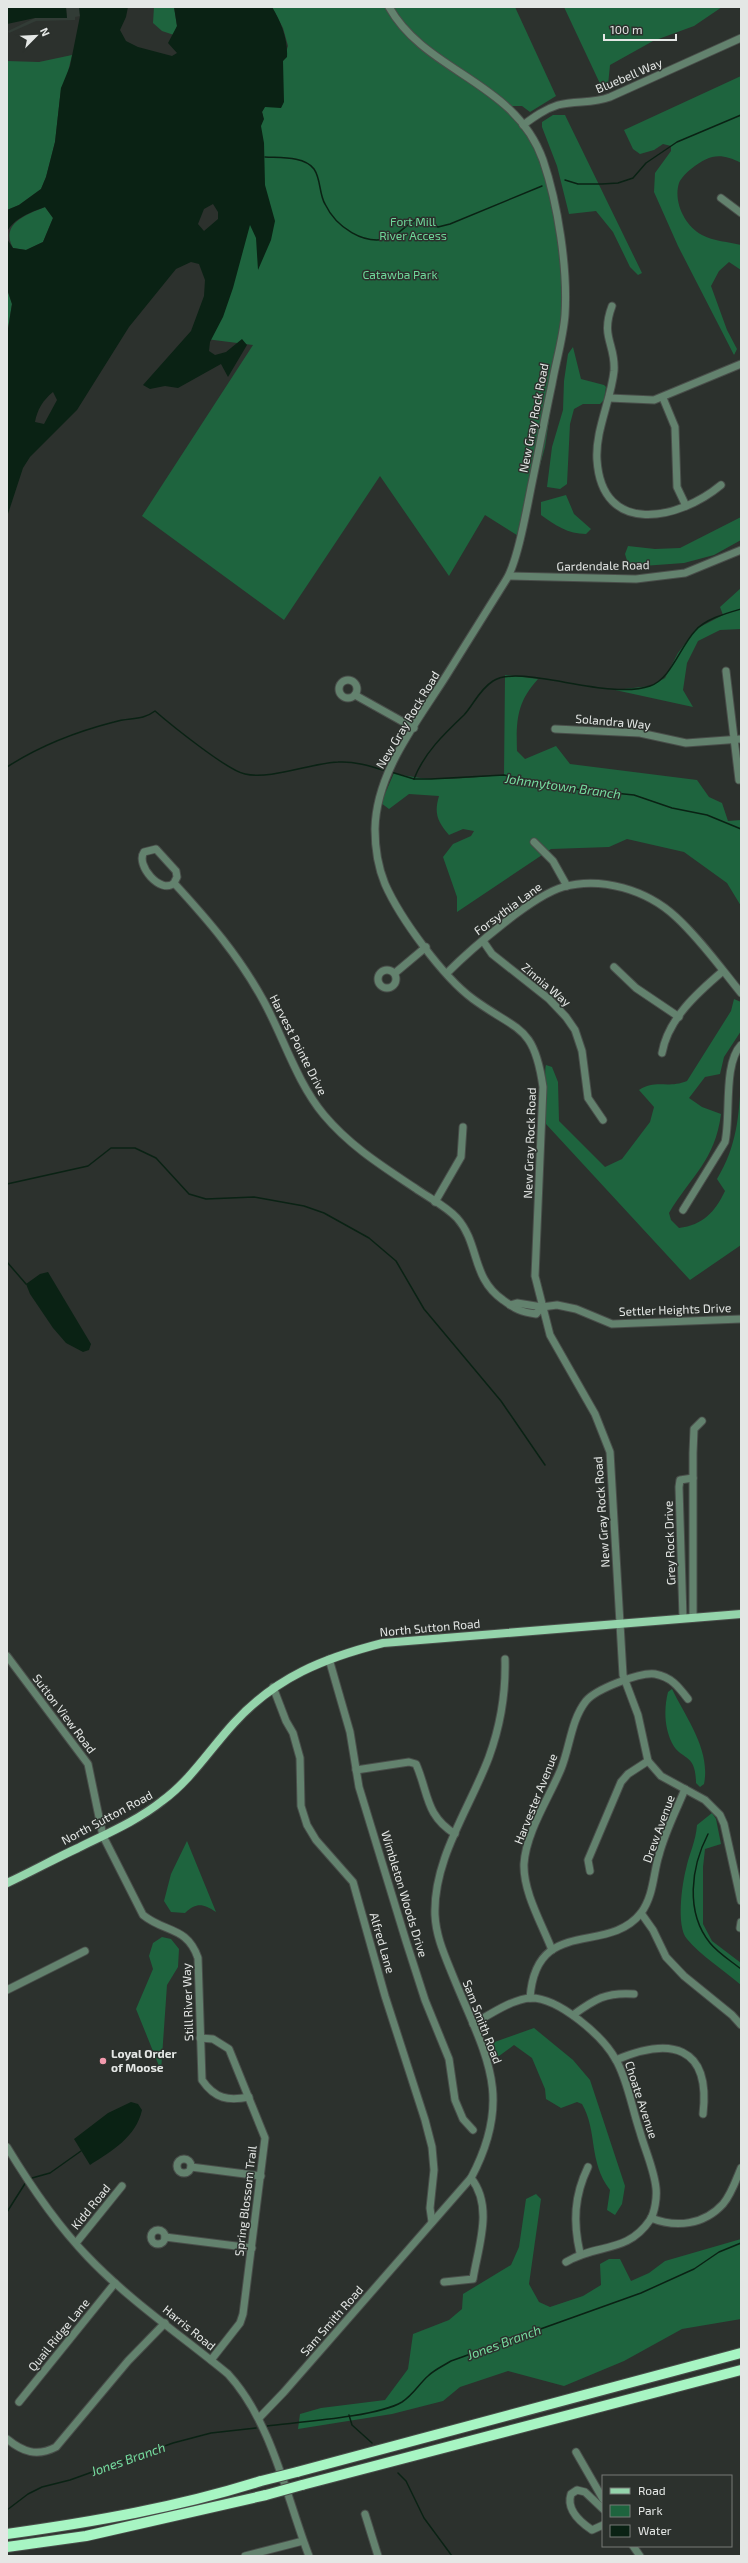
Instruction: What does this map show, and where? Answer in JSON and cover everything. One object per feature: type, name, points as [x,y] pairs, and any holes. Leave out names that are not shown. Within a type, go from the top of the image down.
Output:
[{"type":"highway","points":[[7,2534],[85,2523],[223,2493],[261,2481],[741,2353]]},
{"type":"highway","points":[[7,2547],[86,2536],[266,2495],[741,2370]]},
{"type":"main road","name":"North Sutton Road","points":[[7,1883],[103,1836],[162,1802],[181,1785],[234,1723],[273,1687],[301,1671],[329,1659],[383,1643],[741,1614]]},
{"type":"street","name":"New Gray Rock Road","points":[[389,7],[404,30],[418,44],[478,83],[513,111],[523,125],[542,159],[557,218],[562,250],[565,316],[528,502],[509,576],[399,754],[387,776],[376,815],[379,866],[395,904],[447,973],[474,999],[520,1030],[532,1043],[539,1059],[543,1087],[535,1276],[550,1335],[594,1414],[610,1452],[619,1624],[625,1681],[638,1715],[648,1761]]},
{"type":"street","name":"Bluebell Way","points":[[523,125],[544,110],[560,105],[596,103],[741,38]]},
{"type":"street","points":[[721,198],[741,213]]},
{"type":"street","points":[[612,306],[606,328],[614,364],[597,461],[602,484],[608,494],[627,511],[646,516],[667,514],[710,495],[721,485]]},
{"type":"street","points":[[609,398],[640,401],[663,398],[741,364]]},
{"type":"street","points":[[663,398],[675,427],[678,487],[686,506]]},
{"type":"street","name":"Gardendale Road","points":[[509,576],[636,579],[685,573],[741,550]]},
{"type":"street","points":[[726,671],[738,739],[739,780]]},
{"type":"street","points":[[355,695],[414,728]]},
{"type":"street","name":"Solandra Way","points":[[555,729],[640,732],[686,743],[738,739]]},
{"type":"street","points":[[534,842],[553,861],[566,886]]},
{"type":"street","points":[[152,848],[159,851],[176,871],[177,877],[174,883],[167,886],[161,885],[142,865],[141,858],[144,852],[152,848]]},
{"type":"street","name":"Harvest Pointe Drive","points":[[174,883],[218,931],[242,965],[264,1001],[307,1091],[324,1114],[360,1151],[435,1202],[458,1220],[468,1234],[478,1269],[486,1284],[510,1305]]},
{"type":"street","name":"Forsythia Lane","points":[[447,973],[483,941],[539,899],[566,886],[611,884],[647,898],[675,916],[741,992]]},
{"type":"street","name":"Zinnia Way","points":[[483,941],[492,954],[549,999],[566,1017],[575,1030],[582,1051],[588,1098],[603,1120]]},
{"type":"street","points":[[395,973],[426,947]]},
{"type":"street","points":[[614,968],[636,988],[679,1017]]},
{"type":"street","points":[[662,1053],[665,1038],[697,992],[723,971]]},
{"type":"street","points":[[684,1210],[725,1142],[728,1130],[731,1068],[734,1057],[741,1045]]},
{"type":"street","points":[[435,1202],[461,1157],[463,1127]]},
{"type":"street","name":"Settler Heights Drive","points":[[510,1305],[518,1303],[542,1307],[557,1305],[576,1309],[612,1324],[741,1319]]},
{"type":"street","name":"Grey Rock Drive","points":[[693,1618],[694,1430],[702,1421]]},
{"type":"street","name":"Grey Rock Drive","points":[[683,1618],[679,1487],[680,1480],[693,1478]]},
{"type":"street","name":"Sutton View Road","points":[[7,1656],[88,1764],[103,1836]]},
{"type":"street","name":"Wimbleton Woods Drive","points":[[329,1659],[350,1732],[356,1770],[420,1985],[449,2059],[455,2100],[462,2119],[473,2130]]},
{"type":"street","name":"Sam Smith Road","points":[[259,2418],[284,2392],[471,2178],[490,2135],[495,2108],[492,2080],[473,2024],[442,1949],[435,1916],[439,1874],[489,1758],[500,1724],[504,1702],[505,1659]]},
{"type":"street","name":"Harvester Avenue","points":[[552,1950],[528,1890],[524,1865],[525,1854],[561,1768],[579,1712],[597,1691],[625,1681],[654,1674],[676,1683],[688,1698]]},
{"type":"street","name":"Alfred Lane","points":[[273,1687],[286,1721],[293,1733],[300,1758],[301,1806],[307,1825],[316,1840],[353,1882],[385,1996],[425,2120],[432,2148],[434,2170],[430,2208],[432,2222]]},
{"type":"street","points":[[590,1871],[588,1860],[621,1782],[648,1761],[660,1776],[705,1800],[720,1815],[724,1824],[741,1901]]},
{"type":"street","points":[[356,1770],[408,1762],[416,1764],[434,1817],[442,1826],[455,1834]]},
{"type":"street","name":"Drew Avenue","points":[[530,1998],[536,1970],[541,1960],[552,1950],[569,1941],[620,1928],[641,1913],[653,1887],[658,1855],[685,1789]]},
{"type":"street","name":"Still River Way","points":[[103,1836],[143,1915],[152,1922],[179,1932],[188,1939],[194,1947],[198,1958],[201,2071],[208,2090],[226,2100],[249,2097]]},
{"type":"street","points":[[641,1913],[653,1930],[666,1957],[684,1976],[732,2015],[741,2025]]},
{"type":"street","points":[[740,1928],[741,1922]]},
{"type":"street","points":[[7,1990],[85,1951]]},
{"type":"street","points":[[573,2016],[606,1995],[616,1993],[634,1994]]},
{"type":"street","points":[[473,2024],[514,2003],[530,1998]]},
{"type":"street","name":"Choate Avenue","points":[[530,1998],[557,2005],[573,2016],[616,2060],[656,2186],[656,2198],[651,2218],[642,2232],[631,2240],[612,2248],[580,2253],[566,2262]]},
{"type":"street","name":"Spring Blossom Trail","points":[[200,2038],[213,2039],[229,2049],[265,2138],[252,2248],[240,2322],[211,2360]]},
{"type":"street","points":[[616,2060],[653,2047],[676,2049],[694,2062],[701,2073],[704,2087],[703,2114]]},
{"type":"street","name":"Harris Road","points":[[7,2147],[76,2243],[115,2283],[211,2360],[241,2388],[259,2418],[309,2556]]},
{"type":"street","points":[[191,2167],[261,2176]]},
{"type":"street","points":[[580,2253],[576,2232],[575,2206],[588,2167]]},
{"type":"street","points":[[651,2218],[666,2224],[682,2224],[698,2221],[711,2214],[729,2195],[741,2168]]},
{"type":"street","points":[[444,2282],[472,2279],[484,2220],[482,2197],[471,2178]]},
{"type":"street","name":"Kidd Road","points":[[76,2243],[122,2186]]},
{"type":"street","points":[[165,2237],[252,2248]]},
{"type":"street","name":"Quail Ridge Lane","points":[[19,2402],[115,2283]]},
{"type":"street","points":[[7,2439],[26,2452],[46,2452],[56,2447],[128,2361],[165,2323]]},
{"type":"street","points":[[576,2452],[602,2497]]},
{"type":"street","points":[[602,2508],[585,2492],[577,2490],[571,2494],[571,2505],[581,2522],[592,2530],[602,2525]]},
{"type":"street","points":[[365,2514],[378,2556]]},
{"type":"street","points":[[245,2556],[303,2541]]},
{"type":"street","points":[[634,2547],[640,2556]]},
{"type":"shaded area","points":[[66,7],[79,7],[80,16],[75,17],[75,20],[36,21],[9,33],[8,31],[35,18],[67,18]]},
{"type":"green space","points":[[154,7],[174,7],[177,26],[174,35],[162,31],[153,23]]},
{"type":"green space","name":"Catawba Park","points":[[272,7],[515,7],[556,96],[530,112],[522,106],[510,106],[480,81],[479,83],[530,134],[548,184],[563,264],[560,346],[545,447],[520,537],[485,515],[449,576],[380,476],[284,620],[142,516],[253,345],[206,339],[263,115],[262,112],[283,73],[283,61],[288,46],[283,28]]},
{"type":"green space","points":[[564,7],[722,7],[694,26],[653,41],[610,65],[608,85],[603,90]]},
{"type":"green space","points":[[72,55],[66,80],[61,88],[55,142],[46,177],[41,189],[19,205],[7,210],[7,61],[39,62]]},
{"type":"green space","points":[[741,76],[741,163],[721,156],[709,158],[697,164],[686,173],[679,183],[678,190],[679,205],[690,226],[702,235],[711,239],[741,245],[741,270],[729,262],[719,271],[711,286],[727,330],[737,349],[734,355],[678,246],[654,192],[655,173],[671,151],[671,146],[663,144],[654,150],[640,154],[633,149],[624,130]]},
{"type":"green space","points":[[553,115],[565,115],[642,273],[638,275],[630,267],[613,232],[596,211],[569,214],[557,166],[542,127],[542,122]]},
{"type":"green space","points":[[45,207],[53,218],[43,242],[26,250],[13,248],[10,239],[12,226],[23,217]]},
{"type":"green space","points":[[7,289],[12,304],[7,335]]},
{"type":"green space","points":[[573,347],[581,379],[604,385],[606,387],[604,400],[600,404],[583,404],[574,409],[570,424],[567,484],[560,489],[547,487],[552,447],[563,410],[564,381],[568,354]]},
{"type":"green space","points":[[566,495],[574,514],[591,529],[586,534],[568,531],[541,515],[541,502]]},
{"type":"green space","points":[[741,517],[741,540],[714,555],[684,563],[629,567],[625,554],[628,546],[655,549],[680,548]]},
{"type":"green space","points":[[741,588],[741,629],[720,630],[698,641],[687,663],[683,690],[693,707],[615,690],[651,686],[665,678],[678,653],[696,629],[723,615],[720,607]]},
{"type":"green space","points":[[505,675],[538,679],[531,687],[519,712],[517,751],[525,759],[556,746],[570,764],[697,780],[709,797],[722,803],[728,821],[741,820],[741,906],[727,883],[684,852],[627,839],[609,847],[551,849],[457,912],[457,897],[443,857],[453,844],[471,836],[474,831],[463,829],[449,835],[439,821],[437,807],[439,796],[409,794],[389,809],[381,803],[394,773],[435,779],[504,775]]},
{"type":"green space","points":[[734,999],[741,1002],[741,1031],[724,1057],[720,1074],[705,1077],[689,1098],[702,1107],[721,1114],[718,1130],[708,1156],[669,1213],[671,1220],[679,1228],[695,1224],[701,1221],[712,1211],[725,1191],[717,1179],[724,1167],[733,1143],[738,1118],[741,1079],[741,1245],[690,1280],[546,1124],[545,1069],[546,1065],[552,1067],[558,1082],[559,1121],[605,1167],[622,1159],[650,1122],[654,1107],[639,1090],[656,1084],[673,1084],[687,1081],[731,1011]]},
{"type":"green space","points":[[672,1689],[701,1747],[705,1771],[704,1784],[700,1787],[696,1783],[694,1766],[691,1761],[676,1749],[667,1731],[666,1704],[668,1692]]},
{"type":"green space","points":[[712,1813],[716,1819],[721,1844],[705,1849],[703,1867],[703,1924],[712,1941],[741,1963],[741,1985],[692,1945],[684,1933],[682,1925],[681,1905],[683,1884],[697,1825]]},
{"type":"green space","points":[[187,1841],[216,1912],[200,1905],[189,1909],[185,1913],[171,1912],[164,1901],[171,1874]]},
{"type":"green space","points":[[162,1937],[171,1939],[179,1949],[178,1967],[167,1985],[161,2071],[136,2009],[153,1969],[149,1956],[153,1943]]},
{"type":"green space","points":[[534,2028],[573,2060],[590,2080],[625,2186],[622,2204],[615,2215],[607,2210],[610,2190],[603,2179],[599,2168],[590,2125],[582,2104],[577,2102],[561,2108],[546,2099],[545,2089],[532,2058],[514,2045],[499,2056],[493,2054],[489,2044]]},
{"type":"green space","points":[[536,2194],[541,2199],[529,2284],[539,2302],[550,2307],[583,2296],[601,2285],[600,2264],[609,2259],[620,2259],[631,2281],[649,2273],[665,2261],[741,2239],[741,2319],[682,2329],[624,2361],[564,2386],[508,2371],[460,2387],[443,2401],[392,2414],[298,2429],[300,2414],[321,2408],[385,2400],[408,2369],[413,2334],[449,2320],[462,2309],[463,2294],[511,2265],[519,2247],[526,2199]]},
{"type":"water","points":[[7,7],[66,7],[67,18],[35,18],[7,24]]},
{"type":"water","points":[[79,7],[128,7],[126,17],[120,30],[126,41],[138,47],[172,56],[177,53],[168,43],[177,26],[174,7],[272,7],[283,31],[287,50],[287,57],[283,61],[284,102],[281,108],[265,107],[262,112],[264,119],[261,126],[264,143],[265,185],[275,221],[271,240],[258,270],[256,238],[250,225],[233,288],[223,317],[210,342],[209,351],[215,355],[226,352],[242,339],[247,345],[228,377],[221,364],[178,388],[165,386],[150,389],[143,385],[191,331],[204,296],[205,280],[199,264],[191,262],[176,269],[129,327],[77,410],[30,457],[23,468],[7,517],[7,335],[12,304],[7,289],[7,239],[13,248],[26,250],[43,242],[53,218],[45,207],[18,219],[7,232],[7,210],[19,205],[41,189],[46,177],[55,142],[61,88],[70,66],[80,16]],"holes":[[[213,204],[218,212],[218,219],[204,231],[198,224],[204,209]],[[53,392],[57,400],[44,424],[35,422],[37,413],[41,406],[46,398]]]},
{"type":"water","points":[[48,1272],[91,1344],[89,1350],[83,1352],[66,1343],[53,1328],[30,1294],[26,1284],[40,1274]]},
{"type":"water","points":[[131,2102],[138,2104],[142,2110],[139,2120],[129,2136],[115,2149],[90,2165],[74,2139],[108,2113]]},
{"type":"waterway","points":[[565,180],[578,184],[602,184],[618,183],[633,178],[646,163],[677,142],[741,115]]},
{"type":"waterway","points":[[265,157],[291,158],[310,165],[318,177],[323,200],[336,220],[352,233],[370,239],[380,240],[389,238],[419,218],[438,227],[450,224],[542,186]]},
{"type":"waterway","points":[[414,779],[423,761],[435,744],[468,711],[480,693],[493,681],[506,677],[523,676],[611,689],[632,689],[650,686],[664,677],[670,670],[690,638],[699,627],[716,617],[741,609]]},
{"type":"waterway","name":"Johnnytown Branch","points":[[7,767],[33,752],[72,735],[100,726],[140,718],[155,711],[213,756],[226,765],[245,774],[267,775],[338,762],[356,763],[386,771]]},
{"type":"waterway","name":"Johnnytown Branch","points":[[391,772],[414,779],[504,775],[574,789],[634,795],[672,808],[707,815],[741,829]]},
{"type":"waterway","points":[[7,1184],[88,1166],[111,1148],[135,1148],[156,1158],[189,1194],[206,1199],[254,1197],[304,1206],[324,1213],[369,1238],[396,1261],[424,1309],[501,1401],[545,1465]]},
{"type":"waterway","points":[[7,1262],[26,1284]]},
{"type":"waterway","points":[[708,1834],[698,1861],[693,1889],[697,1918],[702,1931],[713,1947],[741,1969]]},
{"type":"waterway","points":[[32,2178],[50,2173],[81,2151]]},
{"type":"waterway","points":[[7,2212],[26,2182]]},
{"type":"waterway","name":"Jones Branch","points":[[267,2426],[357,2415],[375,2412],[390,2407],[406,2399],[430,2374],[451,2361],[641,2293],[694,2269],[719,2252],[741,2243]]},
{"type":"waterway","points":[[349,2415],[352,2425],[372,2443]]},
{"type":"waterway","name":"Jones Branch","points":[[7,2510],[28,2494],[42,2487],[70,2480],[173,2443],[211,2433],[256,2428]]},
{"type":"waterway","points":[[398,2473],[406,2481],[424,2518],[452,2556]]},
{"type":"place","name":"Loyal Order of Moose","points":[[103,2061]]},
{"type":"park label","name":"Fort Mill River Access","points":[[413,229]]}]
